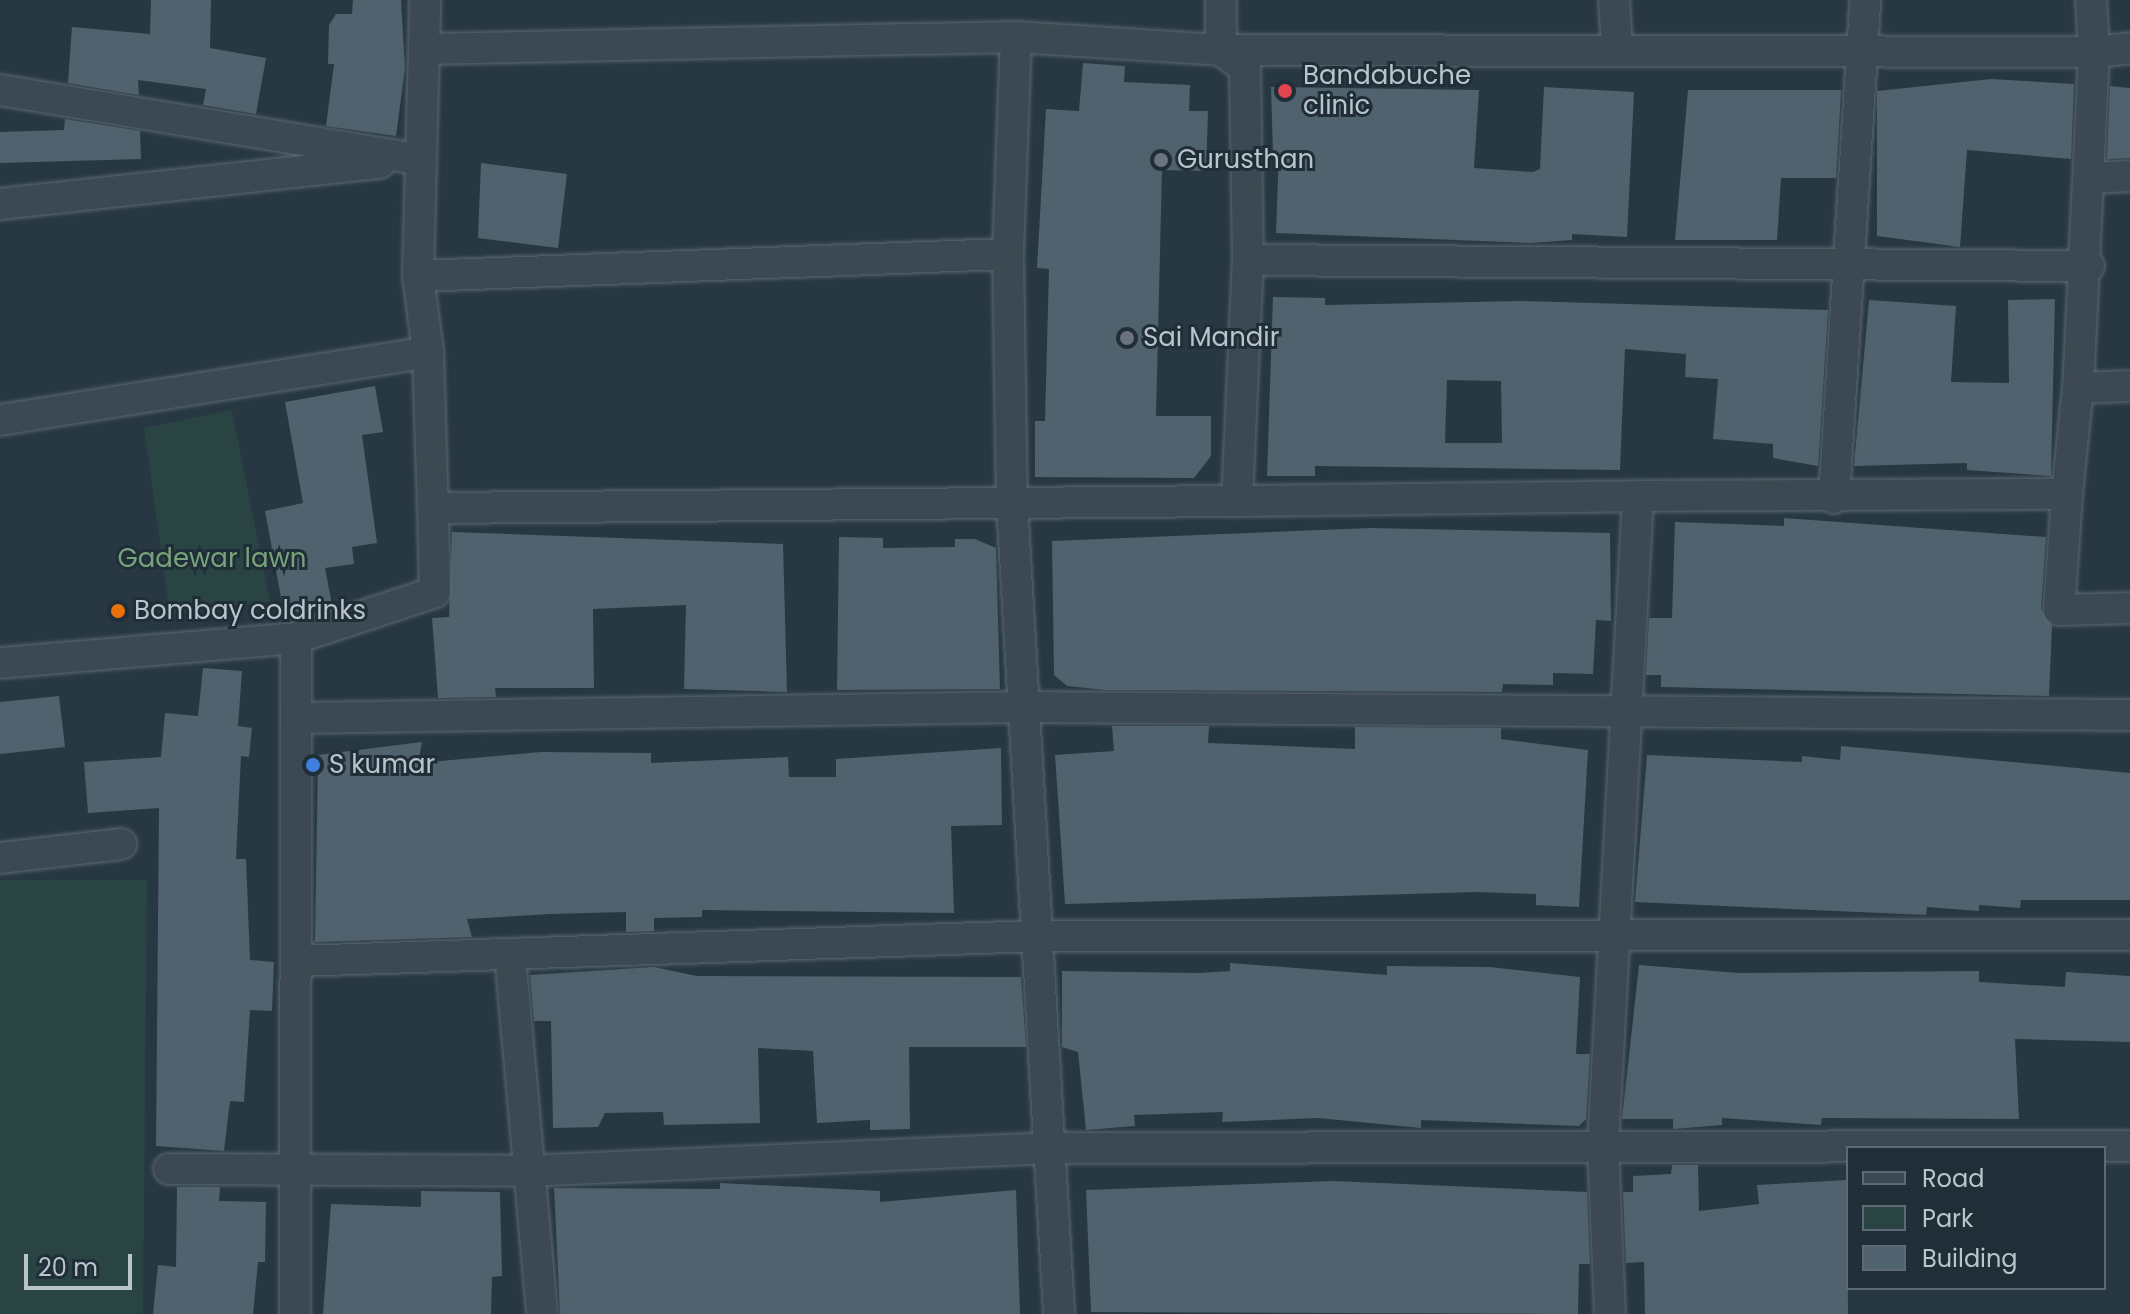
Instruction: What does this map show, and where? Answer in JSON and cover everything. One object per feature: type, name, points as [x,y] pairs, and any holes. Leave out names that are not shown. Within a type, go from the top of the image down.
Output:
[{"type":"street","points":[[0,663],[296,638],[435,592],[428,352],[418,276],[418,159],[426,49],[425,0]]},
{"type":"street","points":[[1221,0],[1221,50]]},
{"type":"street","points":[[1614,0],[1617,47]]},
{"type":"street","points":[[1834,498],[1865,0]]},
{"type":"street","points":[[2091,0],[2094,52],[2089,266],[2059,610],[2130,608]]},
{"type":"street","points":[[426,49],[1016,37],[1221,50],[1617,47],[1860,53],[2094,52],[2130,48]]},
{"type":"street","points":[[1016,37],[1008,254],[1012,503],[1059,1314]]},
{"type":"street","points":[[1221,50],[1245,68],[1248,260],[1237,501]]},
{"type":"street","points":[[0,90],[418,159]]},
{"type":"street","points":[[0,204],[418,159]]},
{"type":"street","points":[[2090,178],[2130,176]]},
{"type":"street","points":[[418,276],[1008,254]]},
{"type":"street","points":[[1248,260],[1849,267],[2089,266]]},
{"type":"street","points":[[0,420],[428,352]]},
{"type":"street","points":[[2078,388],[2130,386]]},
{"type":"street","points":[[433,508],[2067,494]]},
{"type":"street","points":[[1610,1314],[1603,1145],[1612,933],[1638,496]]},
{"type":"street","points":[[295,1314],[298,1169],[296,638]]},
{"type":"street","points":[[297,718],[1024,707],[1627,706],[2130,715]]},
{"type":"street","points":[[0,858],[121,844]]},
{"type":"street","points":[[297,961],[1037,936],[1612,933],[2130,935]]},
{"type":"street","points":[[510,954],[525,1171],[542,1314]]},
{"type":"street","points":[[169,1169],[525,1171],[1050,1148],[2130,1146]]},
{"type":"green space","name":"Gadewar lawn","points":[[232,410],[270,601],[170,615],[144,428]]},
{"type":"green space","points":[[0,880],[147,880],[143,1314],[0,1314]]},
{"type":"building","points":[[151,0],[211,0],[210,48],[266,58],[256,114],[203,105],[206,89],[138,80],[139,95],[68,83],[72,27],[150,34]]},
{"type":"building","points":[[353,0],[401,0],[405,68],[396,136],[326,126],[334,64],[328,64],[329,25],[336,14],[352,14]]},
{"type":"building","points":[[1083,63],[1125,66],[1124,82],[1190,85],[1189,111],[1208,111],[1206,171],[1162,170],[1156,416],[1211,416],[1211,456],[1194,478],[1035,477],[1035,421],[1045,421],[1049,269],[1037,268],[1046,109],[1079,111]]},
{"type":"building","points":[[1991,79],[2074,84],[2071,159],[1967,150],[1960,247],[1877,236],[1877,91]]},
{"type":"building","points":[[2110,86],[2130,88],[2130,158],[2107,159]]},
{"type":"building","points":[[1271,87],[1479,90],[1474,168],[1533,172],[1540,169],[1544,87],[1634,92],[1627,237],[1572,234],[1572,240],[1530,243],[1276,233],[1279,154],[1273,154]]},
{"type":"building","points":[[1688,90],[1841,90],[1836,178],[1781,178],[1777,240],[1675,240]]},
{"type":"building","points":[[65,119],[140,131],[141,159],[0,163],[0,132],[64,130]]},
{"type":"building","points":[[481,163],[567,174],[558,248],[478,238]]},
{"type":"building","points":[[1273,297],[1325,298],[1325,305],[1520,301],[1828,310],[1818,466],[1773,458],[1773,444],[1713,439],[1718,379],[1685,377],[1686,354],[1625,349],[1620,470],[1315,466],[1315,476],[1267,476]],"holes":[[[1447,380],[1501,381],[1502,443],[1445,443]]]},
{"type":"building","points":[[2055,299],[2051,476],[1967,470],[1967,463],[1854,466],[1869,300],[1956,306],[1951,382],[2009,383],[2008,300]]},
{"type":"building","points":[[375,386],[383,432],[362,435],[377,543],[352,547],[354,564],[325,568],[332,605],[284,614],[265,511],[303,503],[285,402]]},
{"type":"building","points":[[1784,518],[2046,537],[2041,609],[2052,626],[2049,696],[1661,687],[1661,675],[1646,675],[1649,618],[1672,618],[1675,522],[1784,526]]},
{"type":"building","points":[[1371,528],[1610,533],[1611,621],[1596,620],[1593,674],[1553,673],[1553,685],[1503,684],[1502,692],[1106,690],[1067,686],[1054,675],[1052,541]]},
{"type":"building","points":[[452,532],[783,544],[787,692],[684,689],[686,605],[593,609],[594,688],[495,688],[496,697],[438,698],[432,618],[449,617]]},
{"type":"building","points":[[839,537],[883,538],[883,548],[955,547],[955,539],[975,539],[996,548],[1000,689],[837,690]]},
{"type":"building","points":[[203,668],[242,671],[238,726],[252,728],[249,757],[241,756],[236,859],[246,859],[250,960],[274,962],[272,1011],[250,1010],[244,1102],[230,1101],[224,1151],[156,1146],[159,808],[88,813],[84,762],[161,757],[165,713],[198,716]]},
{"type":"building","points":[[59,696],[65,747],[0,754],[0,702]]},
{"type":"building","points":[[1112,726],[1209,726],[1208,743],[1355,749],[1355,727],[1501,728],[1501,739],[1588,750],[1579,907],[1536,905],[1536,894],[1477,892],[1065,904],[1055,755],[1114,751]]},
{"type":"building","points":[[422,742],[418,763],[541,752],[651,753],[651,763],[788,757],[789,777],[836,777],[836,759],[1001,748],[1002,825],[951,826],[954,913],[702,910],[702,917],[654,918],[654,931],[626,932],[626,912],[550,914],[467,919],[472,937],[315,942],[318,755]]},
{"type":"building","points":[[1841,746],[2130,773],[2130,900],[2021,900],[2020,908],[1979,905],[1979,911],[1927,907],[1926,915],[1635,902],[1647,755],[1802,762],[1802,756],[1840,760]]},
{"type":"building","points":[[1230,963],[1387,975],[1387,966],[1489,967],[1580,977],[1576,1054],[1590,1054],[1586,1119],[1579,1126],[1421,1120],[1421,1128],[1318,1118],[1222,1122],[1223,1112],[1134,1115],[1135,1126],[1086,1130],[1078,1052],[1062,1047],[1062,971],[1198,973],[1230,971]]},
{"type":"building","points":[[1639,965],[1739,973],[1979,971],[1979,982],[2065,987],[2066,972],[2130,976],[2130,1042],[2015,1039],[2019,1119],[1822,1118],[1821,1125],[1722,1118],[1722,1125],[1673,1129],[1673,1119],[1622,1119]]},
{"type":"building","points":[[654,967],[697,976],[1021,977],[1026,1047],[909,1047],[910,1129],[870,1130],[870,1120],[817,1123],[813,1051],[758,1048],[760,1123],[664,1125],[663,1112],[605,1113],[598,1127],[553,1128],[551,1021],[534,1021],[530,975]]},
{"type":"building","points":[[1672,1165],[1698,1165],[1699,1211],[1759,1204],[1757,1185],[1846,1180],[1848,1314],[1645,1314],[1644,1262],[1626,1263],[1623,1192],[1633,1192],[1633,1176],[1671,1174]]},
{"type":"building","points":[[1334,1181],[1587,1192],[1590,1264],[1579,1264],[1578,1314],[1091,1312],[1086,1190]]},
{"type":"building","points":[[720,1183],[880,1191],[880,1202],[1016,1190],[1020,1314],[560,1314],[554,1188],[720,1189]]},
{"type":"building","points":[[177,1187],[220,1187],[219,1201],[266,1202],[265,1262],[258,1262],[253,1314],[153,1314],[158,1265],[176,1267]]},
{"type":"building","points":[[421,1191],[500,1192],[502,1276],[492,1277],[491,1314],[323,1314],[331,1204],[421,1207]]},
{"type":"place","name":"Bandabuche clinic","points":[[1285,91]]},
{"type":"place","name":"Gurusthan","points":[[1161,160]]},
{"type":"place","name":"Sai Mandir","points":[[1127,338]]},
{"type":"place","name":"Bombay coldrinks","points":[[118,611]]},
{"type":"place","name":"S kumar","points":[[313,765]]}]
